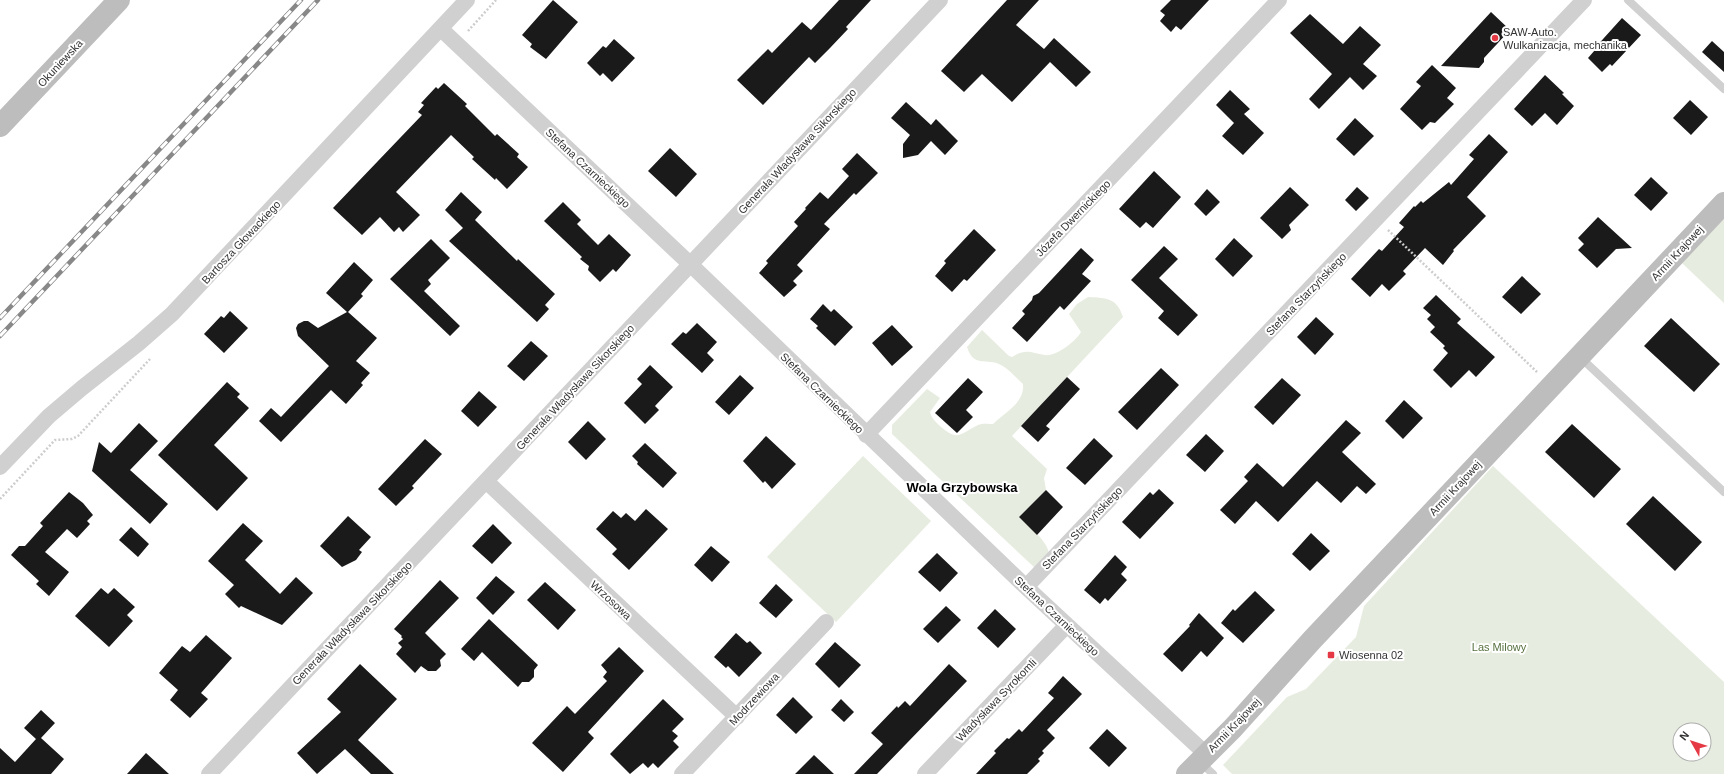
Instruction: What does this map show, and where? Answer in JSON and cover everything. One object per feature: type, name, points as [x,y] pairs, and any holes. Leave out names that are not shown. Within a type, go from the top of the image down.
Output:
[{"type":"street","name":"Okuniewska","points":[[0,126],[119,0]]},
{"type":"street","name":"Bartosza Głowackiego","points":[[0,468],[49,416],[172,314],[467,0]]},
{"type":"street","name":"Generała Władysława Sikorskiego","points":[[209,774],[487,482],[690,264],[940,0]]},
{"type":"street","name":"Józefa Dwernickiego","points":[[866,435],[1279,0]]},
{"type":"street","name":"Stefana Starzyńskiego","points":[[1026,587],[1377,220],[1584,0]]},
{"type":"street","name":"Stefana Czarnieckiego","points":[[441,29],[690,264],[866,435],[1067,625],[1201,766]]},
{"type":"street","name":"Armii Krajowej","points":[[1201,766],[1312,640],[1724,203]]},
{"type":"street","name":"Wrzosowa","points":[[487,482],[737,717]]},
{"type":"street","name":"Modrzewiowa","points":[[682,774],[826,622]]},
{"type":"street","name":"Władysława Syrokomli","points":[[925,774],[1067,625]]},
{"type":"lane","points":[[1628,0],[1724,89]]},
{"type":"lane","points":[[1580,356],[1724,492]]},
{"type":"path","points":[[468,37],[468,30],[496,0]]},
{"type":"path","points":[[1377,220],[1552,386]]},
{"type":"green space","points":[[1724,219],[1724,303],[1682,263]]},
{"type":"green space","points":[[1088,297],[1110,300],[1118,306],[1123,317],[1012,436],[1047,469],[1044,478],[1046,490],[1019,517],[1041,538],[1049,553],[1035,568],[892,434],[892,425],[927,389],[940,398],[930,412],[934,420],[951,434],[959,435],[980,424],[993,424],[1018,402],[1023,391],[1023,384],[1010,371],[1001,365],[973,358],[967,347],[982,330],[1009,356],[1012,357],[1025,352],[1045,355],[1055,354],[1070,344],[1081,332],[1069,314],[1077,304]]},
{"type":"green space","points":[[863,456],[931,521],[836,622],[767,557]]},
{"type":"green space","name":"Las Milowy","points":[[1493,466],[1724,682],[1724,774],[1232,774],[1223,765],[1287,697],[1306,689],[1356,637],[1364,606]]},
{"type":"building","points":[[553,0],[578,22],[546,59],[530,47],[532,44],[522,35]]},
{"type":"building","points":[[839,0],[871,0],[846,27],[848,29],[815,63],[809,57],[763,105],[737,80],[768,49],[772,53],[802,22],[811,30]]},
{"type":"building","points":[[1007,0],[1039,0],[1016,25],[1044,49],[1054,38],[1091,72],[1076,87],[1050,62],[1012,102],[982,74],[964,92],[941,71]]},
{"type":"building","points":[[1171,0],[1209,0],[1181,30],[1176,26],[1171,32],[1160,21],[1165,15],[1160,11]]},
{"type":"building","points":[[1491,12],[1510,30],[1484,58],[1484,62],[1479,68],[1441,66]]},
{"type":"building","points":[[1310,14],[1343,44],[1360,26],[1381,45],[1363,64],[1377,76],[1363,90],[1350,77],[1319,109],[1309,99],[1332,74],[1290,33]]},
{"type":"building","points":[[1622,18],[1641,35],[1612,66],[1610,64],[1602,72],[1588,58],[1595,50],[1594,49]]},
{"type":"building","points":[[614,39],[635,58],[612,82],[603,73],[600,76],[587,63],[603,46],[606,48]]},
{"type":"building","points":[[1712,41],[1724,52],[1724,72],[1702,52]]},
{"type":"building","points":[[1432,65],[1456,88],[1447,98],[1454,104],[1435,123],[1430,122],[1422,130],[1400,109],[1421,86],[1416,82]]},
{"type":"building","points":[[1545,75],[1564,93],[1562,94],[1574,106],[1557,125],[1545,113],[1532,126],[1514,109]]},
{"type":"building","points":[[444,83],[467,104],[465,106],[495,136],[497,134],[519,154],[517,157],[528,167],[507,189],[472,159],[474,157],[451,135],[396,192],[420,215],[403,232],[399,227],[394,232],[380,217],[362,235],[333,208],[422,115],[418,112],[424,105],[421,103],[436,87],[438,89]]},
{"type":"building","points":[[1230,90],[1250,109],[1244,114],[1264,133],[1243,155],[1222,136],[1234,123],[1216,105]]},
{"type":"building","points":[[1690,100],[1708,117],[1691,135],[1673,118]]},
{"type":"building","points":[[906,102],[931,125],[936,119],[958,141],[945,155],[931,141],[918,155],[903,158],[903,144],[910,135],[891,118]]},
{"type":"building","points":[[1355,118],[1374,136],[1354,156],[1336,139]]},
{"type":"building","points":[[1489,134],[1508,152],[1467,197],[1486,216],[1453,250],[1454,251],[1443,265],[1425,248],[1403,271],[1406,274],[1389,291],[1382,284],[1370,297],[1351,279],[1379,249],[1382,251],[1404,227],[1399,223],[1414,206],[1415,207],[1421,201],[1423,203],[1449,182],[1451,185],[1474,159],[1469,155]]},
{"type":"building","points":[[670,148],[697,174],[676,197],[648,171]]},
{"type":"building","points":[[857,153],[878,173],[856,195],[854,193],[824,224],[830,229],[797,265],[803,271],[793,281],[797,285],[784,297],[759,273],[768,263],[766,261],[798,226],[794,222],[806,209],[805,208],[820,192],[828,199],[849,176],[842,169]]},
{"type":"building","points":[[1154,171],[1181,197],[1153,228],[1146,222],[1140,228],[1119,209]]},
{"type":"building","points":[[1651,177],[1668,193],[1651,211],[1634,195]]},
{"type":"building","points":[[1290,187],[1309,205],[1289,225],[1291,230],[1282,239],[1260,218]]},
{"type":"building","points":[[1357,187],[1369,198],[1356,211],[1345,200]]},
{"type":"building","points":[[1207,189],[1220,202],[1206,216],[1194,204]]},
{"type":"building","points":[[461,192],[482,212],[475,220],[517,261],[518,259],[555,294],[545,305],[549,309],[537,322],[449,241],[463,228],[445,210]]},
{"type":"building","points":[[563,202],[581,220],[577,224],[598,245],[609,234],[631,255],[616,272],[613,269],[600,282],[588,270],[589,266],[580,259],[582,257],[544,221]]},
{"type":"building","points":[[1598,217],[1632,248],[1616,249],[1597,268],[1578,250],[1584,244],[1578,238]]},
{"type":"building","points":[[974,229],[996,250],[967,281],[964,279],[952,292],[935,276],[946,263],[944,261]]},
{"type":"building","points":[[1234,238],[1253,256],[1233,277],[1215,259]]},
{"type":"building","points":[[431,239],[450,258],[428,280],[431,284],[424,291],[460,326],[450,336],[390,279]]},
{"type":"building","points":[[1164,246],[1178,259],[1159,278],[1198,315],[1178,336],[1158,318],[1164,311],[1131,280]]},
{"type":"building","points":[[1081,248],[1094,260],[1082,274],[1091,281],[1064,310],[1060,306],[1027,342],[1012,328],[1025,314],[1022,311],[1032,300],[1033,296],[1039,293]]},
{"type":"building","points":[[354,262],[373,280],[361,294],[363,296],[348,312],[377,338],[356,361],[370,373],[361,383],[363,385],[346,404],[331,390],[281,442],[259,421],[271,408],[281,417],[329,366],[298,336],[296,328],[298,324],[308,321],[318,328],[347,312],[326,293]]},
{"type":"building","points":[[1522,276],[1541,294],[1521,314],[1502,297]]},
{"type":"building","points":[[1436,295],[1461,319],[1457,323],[1495,357],[1476,377],[1469,370],[1451,388],[1433,370],[1448,353],[1443,348],[1445,346],[1430,332],[1435,327],[1427,319],[1431,315],[1423,308]]},
{"type":"building","points":[[823,304],[831,312],[834,309],[853,327],[835,346],[816,328],[818,326],[810,319]]},
{"type":"building","points":[[230,311],[248,328],[224,353],[204,334],[221,316],[224,318]]},
{"type":"building","points":[[1316,317],[1334,334],[1315,355],[1297,337]]},
{"type":"building","points":[[1671,318],[1720,364],[1694,392],[1644,346]]},
{"type":"building","points":[[697,323],[717,342],[707,353],[714,360],[702,373],[671,344],[683,332],[686,334]]},
{"type":"building","points":[[892,325],[913,347],[892,366],[872,343]]},
{"type":"building","points":[[531,341],[548,356],[524,381],[507,366]]},
{"type":"building","points":[[650,365],[673,387],[655,406],[659,410],[645,424],[624,403],[642,384],[637,379]]},
{"type":"building","points":[[1161,368],[1179,385],[1137,430],[1118,412]]},
{"type":"building","points":[[740,375],[754,388],[729,415],[715,402]]},
{"type":"building","points":[[1067,377],[1080,389],[1046,426],[1050,429],[1038,442],[1021,426]]},
{"type":"building","points":[[968,378],[983,392],[966,410],[973,417],[957,433],[935,413]]},
{"type":"building","points":[[1282,378],[1301,395],[1273,425],[1254,407]]},
{"type":"building","points":[[227,382],[240,394],[237,397],[249,408],[214,445],[248,478],[217,511],[158,455]]},
{"type":"building","points":[[479,391],[497,407],[478,427],[461,411]]},
{"type":"building","points":[[1404,400],[1423,418],[1403,439],[1385,421]]},
{"type":"building","points":[[1346,420],[1361,433],[1342,452],[1376,484],[1366,494],[1357,486],[1341,503],[1317,481],[1278,522],[1256,501],[1235,524],[1220,510],[1248,481],[1244,477],[1257,463],[1283,487]]},
{"type":"building","points":[[588,421],[606,439],[586,460],[568,442]]},
{"type":"building","points":[[139,423],[158,441],[130,470],[168,504],[150,524],[92,471],[99,442],[111,453]]},
{"type":"building","points":[[1572,424],[1621,469],[1594,498],[1545,452]]},
{"type":"building","points":[[1206,434],[1224,451],[1205,472],[1186,455]]},
{"type":"building","points":[[766,436],[796,464],[772,489],[765,481],[763,483],[743,461]]},
{"type":"building","points":[[1094,438],[1113,456],[1085,485],[1066,468]]},
{"type":"building","points":[[425,439],[442,454],[412,486],[414,488],[396,506],[378,489]]},
{"type":"building","points":[[645,443],[677,473],[663,488],[637,464],[638,462],[632,456]]},
{"type":"building","points":[[1159,489],[1174,503],[1140,539],[1122,522],[1150,492],[1153,495]]},
{"type":"building","points":[[1046,490],[1063,507],[1037,535],[1019,517]]},
{"type":"building","points":[[69,492],[83,503],[93,515],[87,521],[90,524],[77,538],[67,529],[45,552],[69,572],[49,596],[36,584],[39,581],[11,555],[19,546],[25,546],[43,526],[40,523]]},
{"type":"building","points":[[1653,496],[1702,542],[1675,571],[1626,524]]},
{"type":"building","points":[[646,509],[668,529],[629,570],[612,554],[617,549],[596,529],[613,511],[621,518],[626,513],[635,521]]},
{"type":"building","points":[[348,516],[371,537],[359,550],[362,552],[356,560],[342,567],[320,546]]},
{"type":"building","points":[[243,523],[263,541],[245,560],[280,594],[296,577],[313,593],[282,625],[241,606],[239,608],[225,594],[234,585],[208,561]]},
{"type":"building","points":[[493,524],[512,543],[492,564],[472,546]]},
{"type":"building","points":[[131,527],[149,544],[138,557],[119,540]]},
{"type":"building","points":[[1311,533],[1330,551],[1310,571],[1292,554]]},
{"type":"building","points":[[711,546],[730,562],[712,582],[694,565]]},
{"type":"building","points":[[937,553],[958,573],[940,592],[918,572]]},
{"type":"building","points":[[1115,555],[1127,567],[1121,574],[1127,580],[1108,601],[1105,598],[1100,604],[1084,590]]},
{"type":"building","points":[[496,576],[515,592],[493,615],[476,598]]},
{"type":"building","points":[[440,580],[459,598],[425,633],[446,654],[440,660],[441,666],[436,671],[428,671],[421,666],[415,673],[396,654],[402,647],[398,643],[403,639],[401,637],[402,636],[394,629]]},
{"type":"building","points":[[545,582],[576,610],[558,630],[527,600]]},
{"type":"building","points":[[776,584],[793,600],[776,618],[759,603]]},
{"type":"building","points":[[101,588],[108,594],[114,588],[135,607],[127,615],[133,621],[109,647],[75,616]]},
{"type":"building","points":[[1255,591],[1275,610],[1243,643],[1221,623],[1233,609],[1235,611]]},
{"type":"building","points":[[946,606],[961,620],[938,643],[923,629]]},
{"type":"building","points":[[995,609],[1016,629],[998,648],[977,628]]},
{"type":"building","points":[[1199,613],[1224,638],[1207,657],[1201,651],[1182,672],[1163,654],[1190,626],[1189,625]]},
{"type":"building","points":[[489,619],[538,665],[534,670],[534,677],[529,682],[522,682],[518,687],[482,652],[474,661],[461,649]]},
{"type":"building","points":[[736,633],[747,643],[750,641],[762,653],[739,677],[728,666],[726,668],[714,657]]},
{"type":"building","points":[[206,635],[232,658],[201,693],[208,699],[190,718],[170,700],[178,690],[159,673],[182,646],[190,652]]},
{"type":"building","points":[[835,642],[861,665],[839,688],[815,664]]},
{"type":"building","points":[[619,647],[644,671],[588,732],[594,738],[563,772],[532,743],[567,706],[575,714],[607,681],[603,677],[607,672],[601,665]]},
{"type":"building","points":[[360,664],[397,699],[358,740],[394,774],[371,774],[345,749],[317,774],[297,753],[341,712],[327,699]]},
{"type":"building","points":[[949,664],[967,681],[877,774],[854,774],[883,744],[871,733],[897,706],[898,708],[905,701],[910,706]]},
{"type":"building","points":[[1063,676],[1082,694],[1047,730],[1055,738],[1042,751],[1044,753],[1038,759],[1040,761],[1027,774],[976,774],[996,753],[994,751],[1007,738],[1009,739],[1019,729],[1022,732],[1054,698],[1048,693]]},
{"type":"building","points":[[793,697],[813,717],[796,734],[776,715]]},
{"type":"building","points":[[663,699],[684,719],[672,731],[678,736],[673,741],[679,747],[658,768],[653,763],[648,768],[643,763],[630,774],[610,754]]},
{"type":"building","points":[[841,699],[854,712],[844,722],[831,710]]},
{"type":"building","points":[[41,710],[55,723],[41,738],[64,759],[51,774],[0,774],[0,748],[15,762],[36,739],[24,728]]},
{"type":"building","points":[[1107,729],[1127,748],[1109,767],[1089,748]]},
{"type":"building","points":[[146,753],[169,774],[127,774]]},
{"type":"building","points":[[814,755],[834,774],[795,774]]},
{"type":"railway","points":[[0,318],[301,0]]},
{"type":"railway","points":[[0,336],[318,0]]},
{"type":"place","name":"SAW-Auto. Wulkanizacja, mechanika","points":[[1495,38]]},
{"type":"place","name":"Wiosenna 02","points":[[1331,655]]},
{"type":"district","name":"Wola Grzybowska","points":[[962,487]]}]
